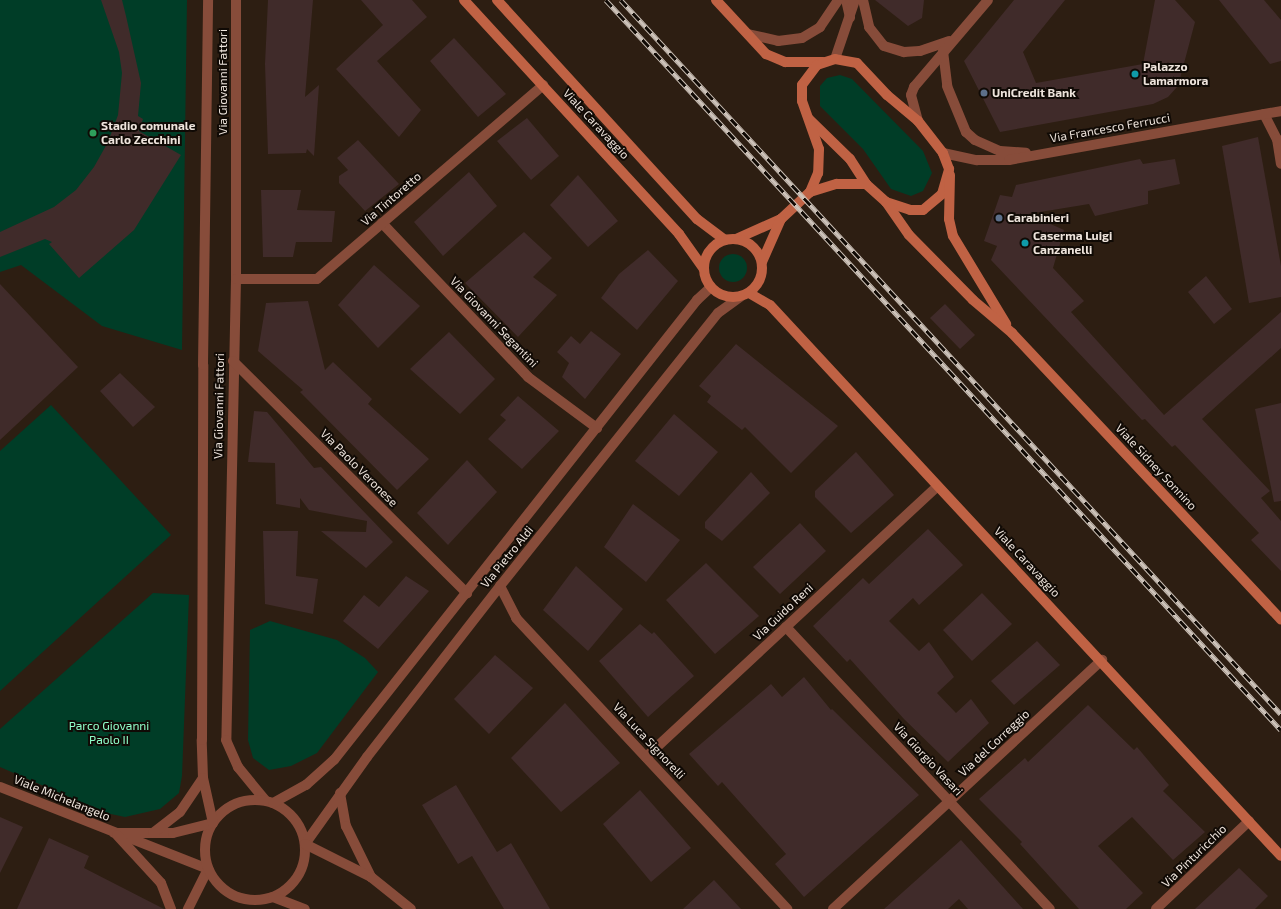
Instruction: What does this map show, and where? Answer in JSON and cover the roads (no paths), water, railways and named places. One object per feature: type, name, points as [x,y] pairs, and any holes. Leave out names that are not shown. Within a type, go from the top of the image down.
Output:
[{"type":"street","name":"Via Giovanni Fattori","points":[[208,0],[203,365],[203,778],[212,823]]},
{"type":"street","name":"Via Giovanni Fattori","points":[[236,0],[236,279],[233,361],[226,740],[238,767],[269,801]]},
{"type":"street","name":"Viale Caravaggio","points":[[464,0],[680,234],[704,269],[711,287],[725,296],[745,294],[770,305],[1102,660],[1281,856]]},
{"type":"street","name":"Viale Caravaggio","points":[[497,0],[697,219],[725,240]]},
{"type":"street","points":[[716,0],[766,54],[785,62],[830,60]]},
{"type":"street","points":[[748,34],[778,41],[802,38],[820,27],[838,0]]},
{"type":"street","points":[[846,0],[850,20]]},
{"type":"street","points":[[704,269],[710,251],[725,240],[736,239],[781,219],[810,192],[818,172],[819,149],[802,101],[802,84],[810,71],[830,60],[850,20],[855,0]]},
{"type":"street","points":[[863,0],[869,27],[884,46],[895,50],[920,51],[953,40]]},
{"type":"street","points":[[918,120],[911,95],[914,87],[943,51],[988,0]]},
{"type":"street","points":[[943,51],[947,86],[966,132],[976,140],[1000,151],[1042,154]]},
{"type":"street","name":"Viale Sidney Sonnino","points":[[830,60],[857,63],[887,95],[918,120],[943,153],[949,169],[952,187],[949,219],[954,236],[964,259],[1012,333]]},
{"type":"street","name":"Via Tintoretto","points":[[236,279],[317,279],[543,85]]},
{"type":"street","name":"Via Francesco Ferrucci","points":[[943,153],[989,161],[1042,154],[1281,111]]},
{"type":"street","points":[[1264,114],[1277,139],[1281,164]]},
{"type":"street","points":[[809,119],[850,159],[866,184],[886,202],[910,210],[923,210],[942,194],[949,169]]},
{"type":"street","points":[[810,192],[837,184],[866,184]]},
{"type":"street","name":"Viale Sidney Sonnino","points":[[886,202],[909,235],[973,300],[1012,333],[1281,619]]},
{"type":"street","points":[[745,294],[761,278],[762,262],[781,219]]},
{"type":"street","name":"Via Giovanni Segantini","points":[[382,223],[528,377],[597,428]]},
{"type":"street","points":[[736,239],[752,246],[762,262]]},
{"type":"street","name":"Via Pietro Aldi","points":[[269,801],[306,785],[334,760],[697,300],[711,287]]},
{"type":"street","name":"Via Pietro Aldi","points":[[305,844],[340,793],[500,586],[718,313],[745,294]]},
{"type":"street","name":"Via Paolo Veronese","points":[[233,361],[467,593]]},
{"type":"street","name":"Via Guido Reni","points":[[646,758],[938,486]]},
{"type":"street","name":"Via Luca Signorelli","points":[[500,586],[516,618],[786,909]]},
{"type":"street","name":"Via Giorgio Vasari","points":[[786,627],[1050,909]]},
{"type":"street","name":"Via del Correggio","points":[[833,909],[1102,660]]},
{"type":"street","points":[[151,834],[180,812],[203,778]]},
{"type":"street","name":"Viale Michelangelo","points":[[0,788],[208,869]]},
{"type":"street","points":[[340,793],[346,826],[371,877]]},
{"type":"street","points":[[253,909],[270,898],[285,891],[301,870],[305,844],[295,819],[269,801],[239,802],[220,814],[212,823],[206,841],[208,869],[218,884],[232,895],[249,900],[270,898],[305,909]]},
{"type":"street","name":"Via Pinturicchio","points":[[1156,909],[1249,821]]},
{"type":"street","name":"Viale Michelangelo","points":[[114,833],[173,833],[212,823]]},
{"type":"street","name":"Viale Michelangelo","points":[[114,833],[161,883],[171,909]]},
{"type":"street","points":[[305,844],[371,877],[411,909]]},
{"type":"street","points":[[188,909],[208,869]]},
{"type":"railway","points":[[606,0],[1281,730]]},
{"type":"railway","points":[[621,0],[1281,714]]},
{"type":"place","name":"Palazzo Lamarmora","points":[[1135,74]]},
{"type":"place","name":"UniCredit Bank","points":[[984,93]]},
{"type":"place","name":"Stadio comunale Carlo Zecchini","points":[[93,133]]},
{"type":"place","name":"Carabinieri","points":[[999,218]]},
{"type":"place","name":"Caserma Luigi Canzanelli","points":[[1025,243]]},
{"type":"park label","name":"Parco Giovanni Paolo II","points":[[109,733]]}]
